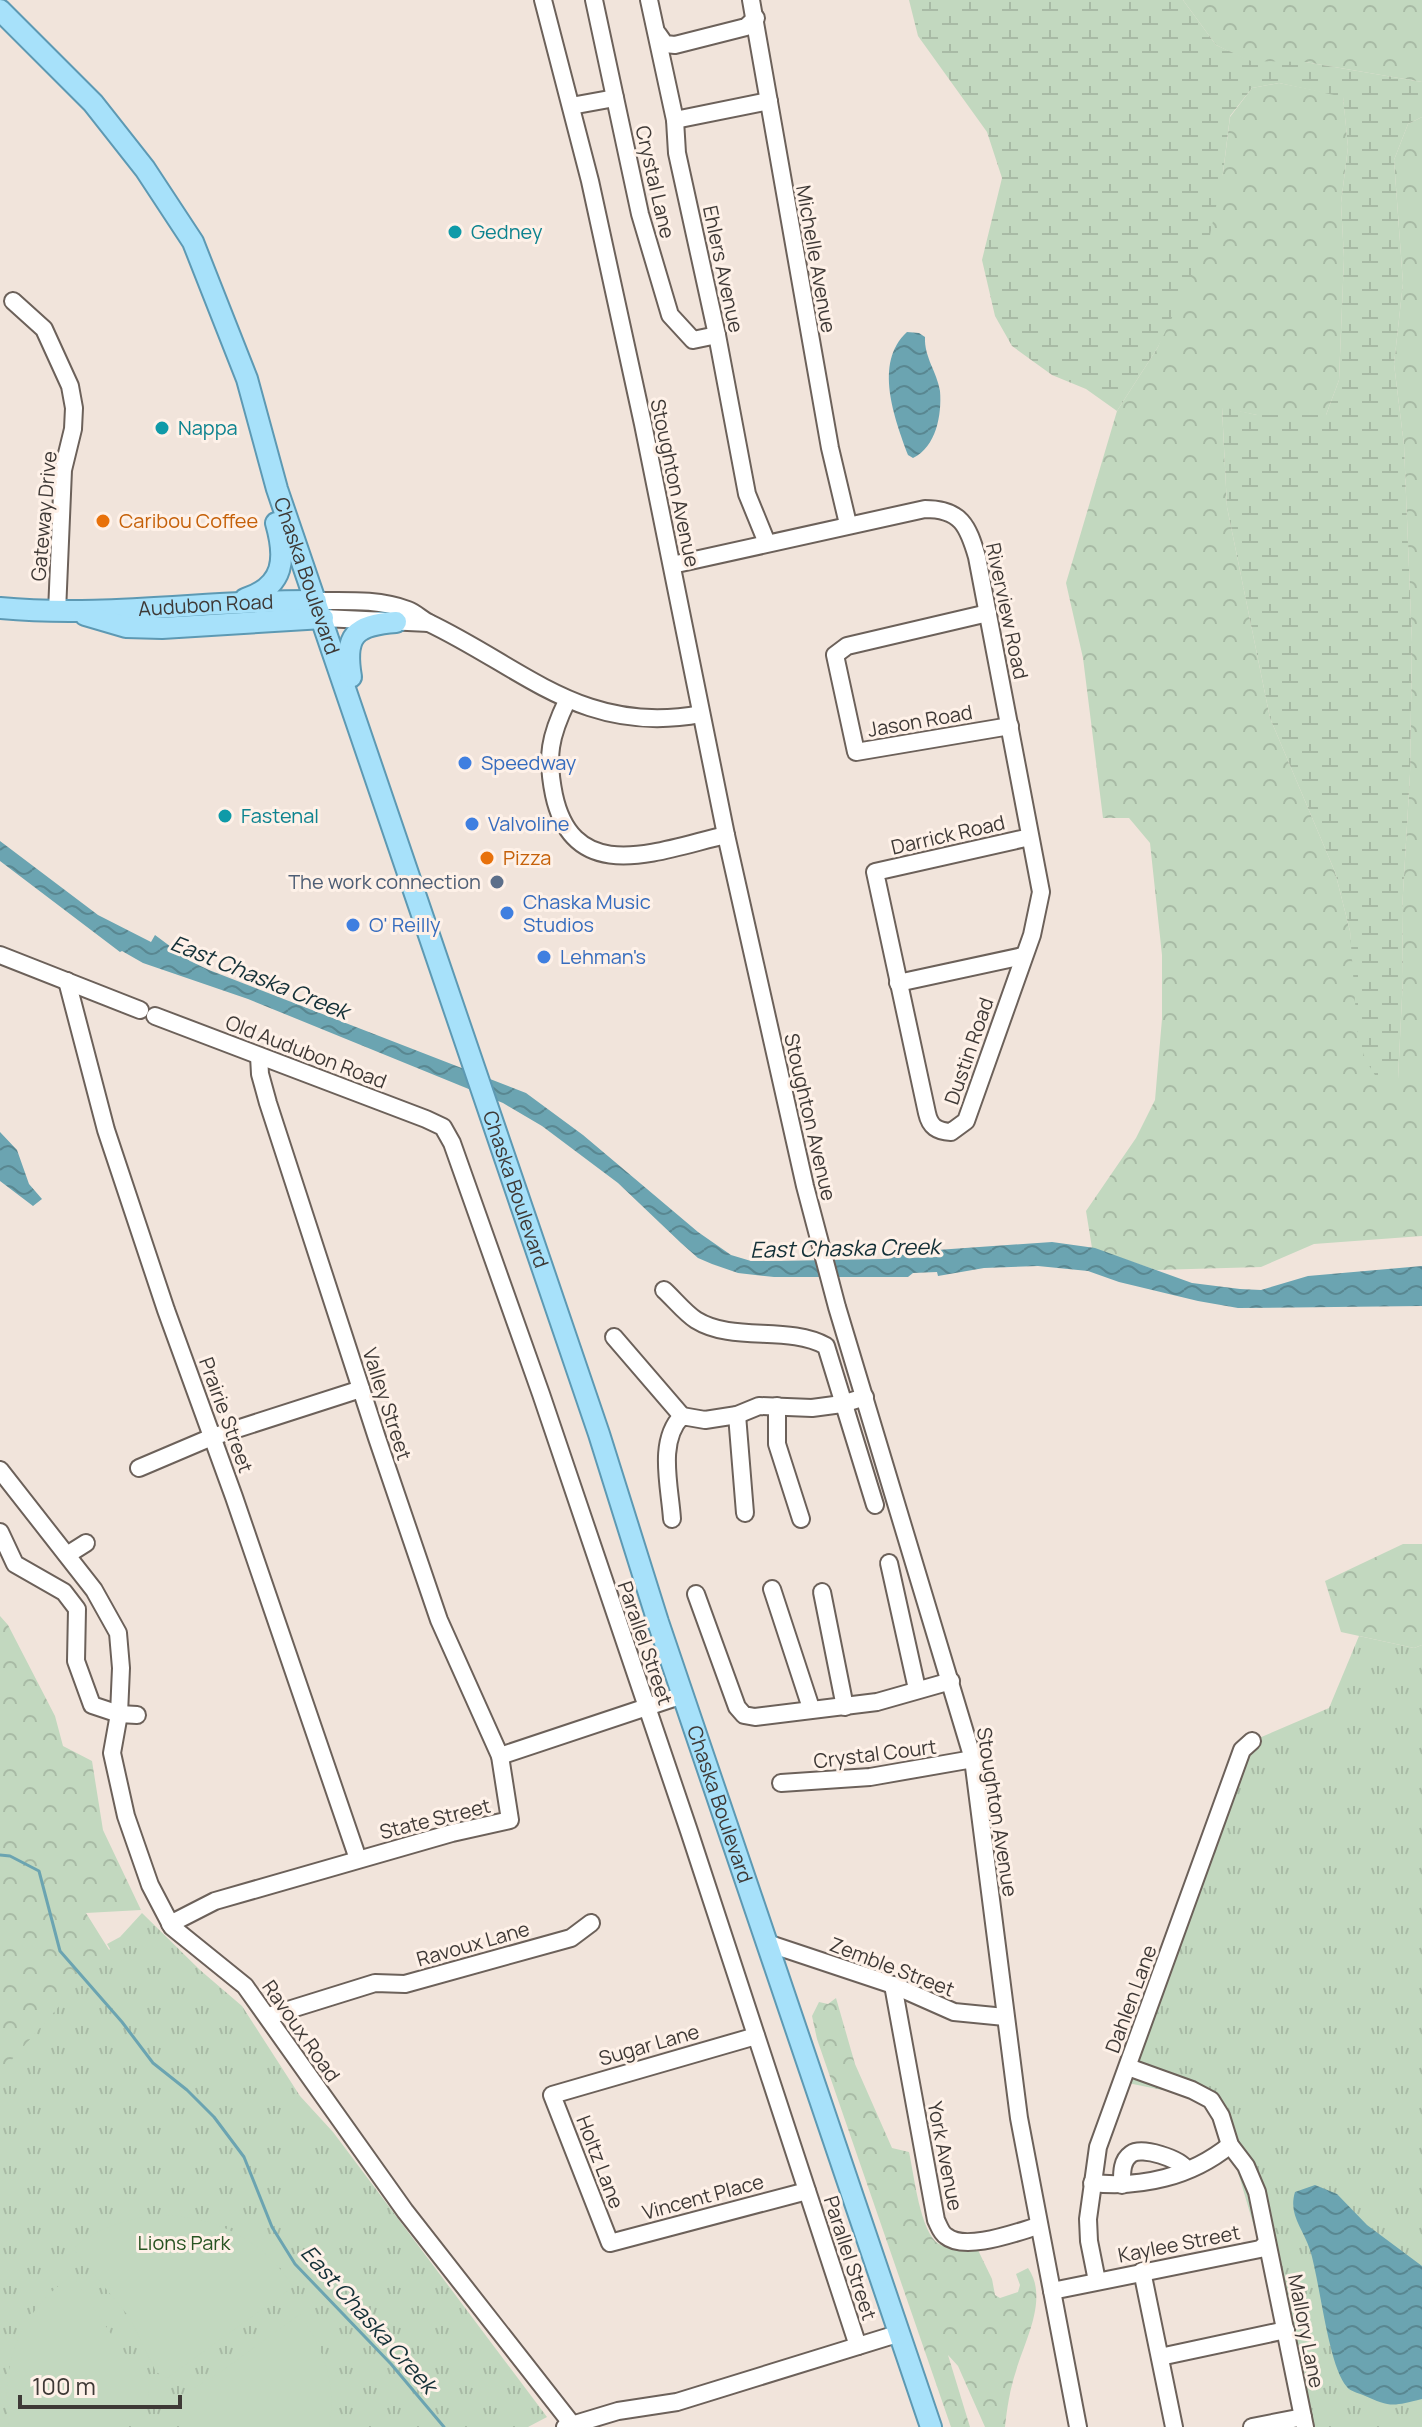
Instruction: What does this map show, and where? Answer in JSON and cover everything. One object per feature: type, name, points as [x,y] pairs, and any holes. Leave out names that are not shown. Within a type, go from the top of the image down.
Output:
[{"type":"main road","name":"Chaska Boulevard","points":[[0,10],[93,103],[145,169],[193,242],[247,379],[269,459],[595,1420],[683,1695],[931,2427]]},
{"type":"main road","points":[[227,605],[263,590],[277,577],[281,566],[283,546],[273,510],[269,459]]},
{"type":"main road","name":"Audubon Road","points":[[0,608],[65,612],[227,605],[320,609]]},
{"type":"main road","name":"Audubon Road","points":[[65,612],[126,627],[162,628],[320,609]]},
{"type":"main road","points":[[362,732],[348,661],[349,649],[359,630],[396,622]]},
{"type":"street","name":"Stoughton Avenue","points":[[543,0],[590,181],[726,835],[817,1235],[973,1759],[1005,2017],[1038,2226],[1078,2427]]},
{"type":"street","name":"Crystal Lane","points":[[594,0],[640,214],[670,315],[693,340],[717,335]]},
{"type":"street","name":"Ehlers Avenue","points":[[649,0],[747,494],[767,543]]},
{"type":"street","name":"Michelle Avenue","points":[[751,0],[830,448],[848,524]]},
{"type":"street","points":[[658,34],[665,44],[675,45],[746,27],[756,18]]},
{"type":"street","points":[[571,106],[615,98]]},
{"type":"street","points":[[675,120],[769,101]]},
{"type":"street","name":"Gateway Drive","points":[[13,301],[44,329],[70,386],[74,408],[73,429],[63,470],[65,612]]},
{"type":"street","name":"Riverview Road","points":[[672,565],[925,509],[938,509],[956,516],[970,533],[977,557],[1041,892],[1032,935],[1023,956]]},
{"type":"street","name":"Audubon Road","points":[[320,609],[394,606],[411,611],[470,642],[567,701],[639,719],[701,714]]},
{"type":"street","name":"Audubon Road","points":[[320,609],[343,617],[429,623]]},
{"type":"street","name":"Jason Road","points":[[988,613],[847,646],[835,655],[856,752],[1010,726]]},
{"type":"street","points":[[567,701],[550,744],[548,765],[561,821],[574,840],[591,852],[609,856],[655,851],[726,835]]},
{"type":"street","name":"Darrick Road","points":[[898,983],[875,872],[1030,837]]},
{"type":"street","name":"Old Audubon Road","points":[[0,955],[443,1127]]},
{"type":"street","points":[[898,983],[1023,956]]},
{"type":"street","name":"Dustin Road","points":[[898,983],[930,1123],[940,1131],[951,1132],[966,1121],[1023,956]]},
{"type":"street","name":"Prairie Street","points":[[67,981],[106,1130],[358,1859]]},
{"type":"street","name":"Valley Street","points":[[259,1056],[260,1074],[268,1103],[439,1620],[500,1756]]},
{"type":"street","name":"Parallel Street","points":[[443,1127],[452,1143],[483,1227],[858,2346]]},
{"type":"street","points":[[664,1290],[696,1320],[708,1325],[720,1329],[798,1336],[826,1346],[875,1505]]},
{"type":"street","points":[[614,1337],[682,1416],[705,1420],[737,1415],[759,1406],[812,1408],[865,1397]]},
{"type":"street","points":[[139,1468],[212,1437],[361,1389]]},
{"type":"street","points":[[777,1406],[777,1444],[801,1519]]},
{"type":"street","points":[[737,1415],[745,1513]]},
{"type":"street","points":[[672,1519],[668,1469],[670,1436],[682,1416]]},
{"type":"street","name":"Ravoux Road","points":[[3,1480],[94,1590],[118,1633],[121,1668],[119,1714],[112,1753],[126,1816],[150,1885],[170,1924],[245,1986],[269,2016],[405,2211],[568,2425]]},
{"type":"street","points":[[0,1532],[15,1564],[64,1592],[77,1609],[76,1661],[92,1705],[119,1714],[137,1715]]},
{"type":"street","points":[[67,1555],[86,1543]]},
{"type":"street","points":[[889,1563],[917,1689]]},
{"type":"street","points":[[772,1589],[811,1708]]},
{"type":"street","points":[[822,1592],[845,1707]]},
{"type":"street","points":[[696,1594],[737,1707],[744,1715],[755,1717],[877,1702],[951,1681]]},
{"type":"street","points":[[500,1756],[683,1695]]},
{"type":"street","name":"Dahlen Lane","points":[[1097,2281],[1088,2219],[1098,2147],[1242,1750],[1252,1741]]},
{"type":"street","name":"State Street","points":[[170,1924],[215,1901],[452,1833],[510,1820],[500,1756]]},
{"type":"street","name":"Crystal Court","points":[[781,1783],[870,1777],[973,1759]]},
{"type":"street","name":"Ravoux Lane","points":[[269,2016],[375,1983],[405,1984],[571,1938],[591,1923]]},
{"type":"street","name":"Zemble Street","points":[[767,1943],[893,1985],[954,2012],[1005,2017]]},
{"type":"street","name":"York Avenue","points":[[893,1985],[936,2220],[943,2235],[953,2241],[995,2239],[1038,2226]]},
{"type":"street","name":"Sugar Lane","points":[[552,2095],[756,2036]]},
{"type":"street","name":"Mallory Lane","points":[[1128,2067],[1211,2100],[1221,2116],[1230,2145],[1246,2166],[1257,2192],[1304,2422]]},
{"type":"street","name":"Holtz Lane","points":[[552,2095],[610,2243]]},
{"type":"street","points":[[1092,2183],[1122,2185],[1163,2179],[1213,2158],[1230,2145]]},
{"type":"street","points":[[1122,2185],[1124,2163],[1130,2154],[1137,2151],[1179,2161],[1186,2169]]},
{"type":"street","name":"Vincent Place","points":[[610,2243],[807,2191]]},
{"type":"street","name":"Kaylee Street","points":[[1052,2291],[1260,2249],[1267,2243]]},
{"type":"street","points":[[1142,2271],[1174,2427]]},
{"type":"street","points":[[1160,2357],[1286,2330]]},
{"type":"street","points":[[568,2425],[618,2411],[677,2402],[897,2334]]},
{"type":"street","points":[[1252,2427],[1304,2422]]},
{"type":"green space","points":[[909,0],[1183,0],[1216,45],[1251,61],[1305,62],[1422,82],[1422,117],[1408,124],[1394,160],[1403,283],[1394,364],[1404,445],[1412,642],[1398,1079],[1378,1080],[1365,1059],[1357,1029],[1350,931],[1335,872],[1270,718],[1227,507],[1222,407],[1257,415],[1326,415],[1339,380],[1344,258],[1341,203],[1348,147],[1343,97],[1279,83],[1252,88],[1230,116],[1223,173],[1209,240],[1158,347],[1117,411],[1086,389],[1052,375],[1012,346],[995,316],[982,260],[1002,178],[987,132],[918,36]]},
{"type":"green space","points":[[1183,0],[1422,0],[1422,82],[1305,62],[1251,62],[1216,45]]},
{"type":"green space","points":[[1279,83],[1343,96],[1348,147],[1341,203],[1344,258],[1339,380],[1326,415],[1257,415],[1222,408],[1227,507],[1270,718],[1335,872],[1350,931],[1357,996],[1398,1079],[1412,642],[1404,445],[1394,364],[1403,283],[1394,160],[1408,124],[1422,117],[1422,1236],[1314,1244],[1261,1267],[1156,1270],[1092,1248],[1086,1211],[1136,1138],[1155,1100],[1162,1019],[1162,955],[1150,843],[1129,818],[1103,818],[1083,658],[1066,583],[1117,411],[1158,347],[1223,173],[1230,117],[1252,88]]},
{"type":"green space","points":[[1403,1544],[1422,1544],[1422,1645],[1414,1648],[1341,1632],[1325,1581]]},
{"type":"green space","points":[[0,1616],[8,1625],[55,1716],[63,1746],[92,1761],[103,1830],[141,1910],[86,1913],[183,2068],[0,2329]]},
{"type":"green space","points":[[1359,1636],[1414,1648],[1422,1645],[1422,2427],[1313,2427],[1230,2145],[1211,2100],[1123,2082],[1252,1741],[1329,1708]]},
{"type":"green space","name":"Lions Park","points":[[142,1913],[242,2006],[300,2096],[333,2132],[547,2417],[528,2427],[0,2427],[0,2073],[110,1949],[107,1944],[120,1937]]},
{"type":"green space","points":[[836,1998],[855,2064],[892,2148],[909,2152],[922,2216],[932,2238],[948,2247],[977,2248],[992,2279],[995,2295],[1000,2298],[1018,2292],[1020,2285],[1016,2274],[1028,2268],[1034,2280],[1036,2306],[1012,2385],[1005,2427],[985,2427],[958,2366],[948,2355],[970,2427],[951,2427],[817,2039],[812,2016],[819,2002],[828,2004]]},
{"type":"green space","points":[[153,2215],[195,2219],[233,2232],[266,2255],[293,2287],[167,2378],[156,2372],[130,2318],[73,2249],[110,2226]]},
{"type":"green space","points":[[72,2275],[121,2349],[148,2377],[147,2402],[113,2427],[9,2427],[8,2381],[17,2341],[39,2306]]},
{"type":"green space","points":[[300,2314],[316,2340],[330,2382],[329,2427],[196,2427],[187,2409],[188,2392]]},
{"type":"water","points":[[907,332],[925,337],[926,351],[940,391],[936,429],[927,446],[913,458],[908,455],[893,408],[889,375],[891,359]]},
{"type":"water","points":[[0,841],[98,915],[151,942],[155,935],[190,961],[526,1093],[583,1135],[698,1232],[731,1255],[751,1261],[883,1259],[906,1254],[909,1258],[937,1257],[937,1250],[1052,1242],[1095,1248],[1192,1283],[1261,1290],[1308,1276],[1422,1266],[1422,1306],[1238,1308],[1119,1282],[1088,1271],[1038,1266],[984,1268],[938,1276],[937,1272],[913,1273],[908,1277],[774,1277],[738,1273],[698,1258],[618,1183],[542,1126],[503,1103],[248,999],[120,952],[0,861]]},
{"type":"water","points":[[0,1132],[17,1150],[29,1184],[42,1199],[33,1206],[0,1181]]},
{"type":"water","points":[[1315,2185],[1337,2194],[1367,2225],[1422,2266],[1422,2399],[1386,2404],[1350,2390],[1340,2376],[1314,2264],[1293,2208],[1295,2192]]},
{"type":"waterway","name":"East Chaska Creek","points":[[0,1855],[10,1856],[39,1871],[60,1951],[153,2063],[214,2117],[244,2157],[272,2227],[295,2264],[391,2364],[444,2427]]},
{"type":"place","name":"Gedney","points":[[455,232]]},
{"type":"place","name":"Nappa","points":[[162,428]]},
{"type":"place","name":"Caribou Coffee","points":[[103,521]]},
{"type":"place","name":"Speedway","points":[[465,763]]},
{"type":"place","name":"Fastenal","points":[[225,816]]},
{"type":"place","name":"Valvoline","points":[[472,824]]},
{"type":"place","name":"Pizza","points":[[487,858]]},
{"type":"place","name":"The work connection","points":[[497,882]]},
{"type":"place","name":"Chaska Music Studios","points":[[507,913]]},
{"type":"place","name":"O' Reilly","points":[[353,925]]},
{"type":"place","name":"Lehman's","points":[[544,957]]}]
